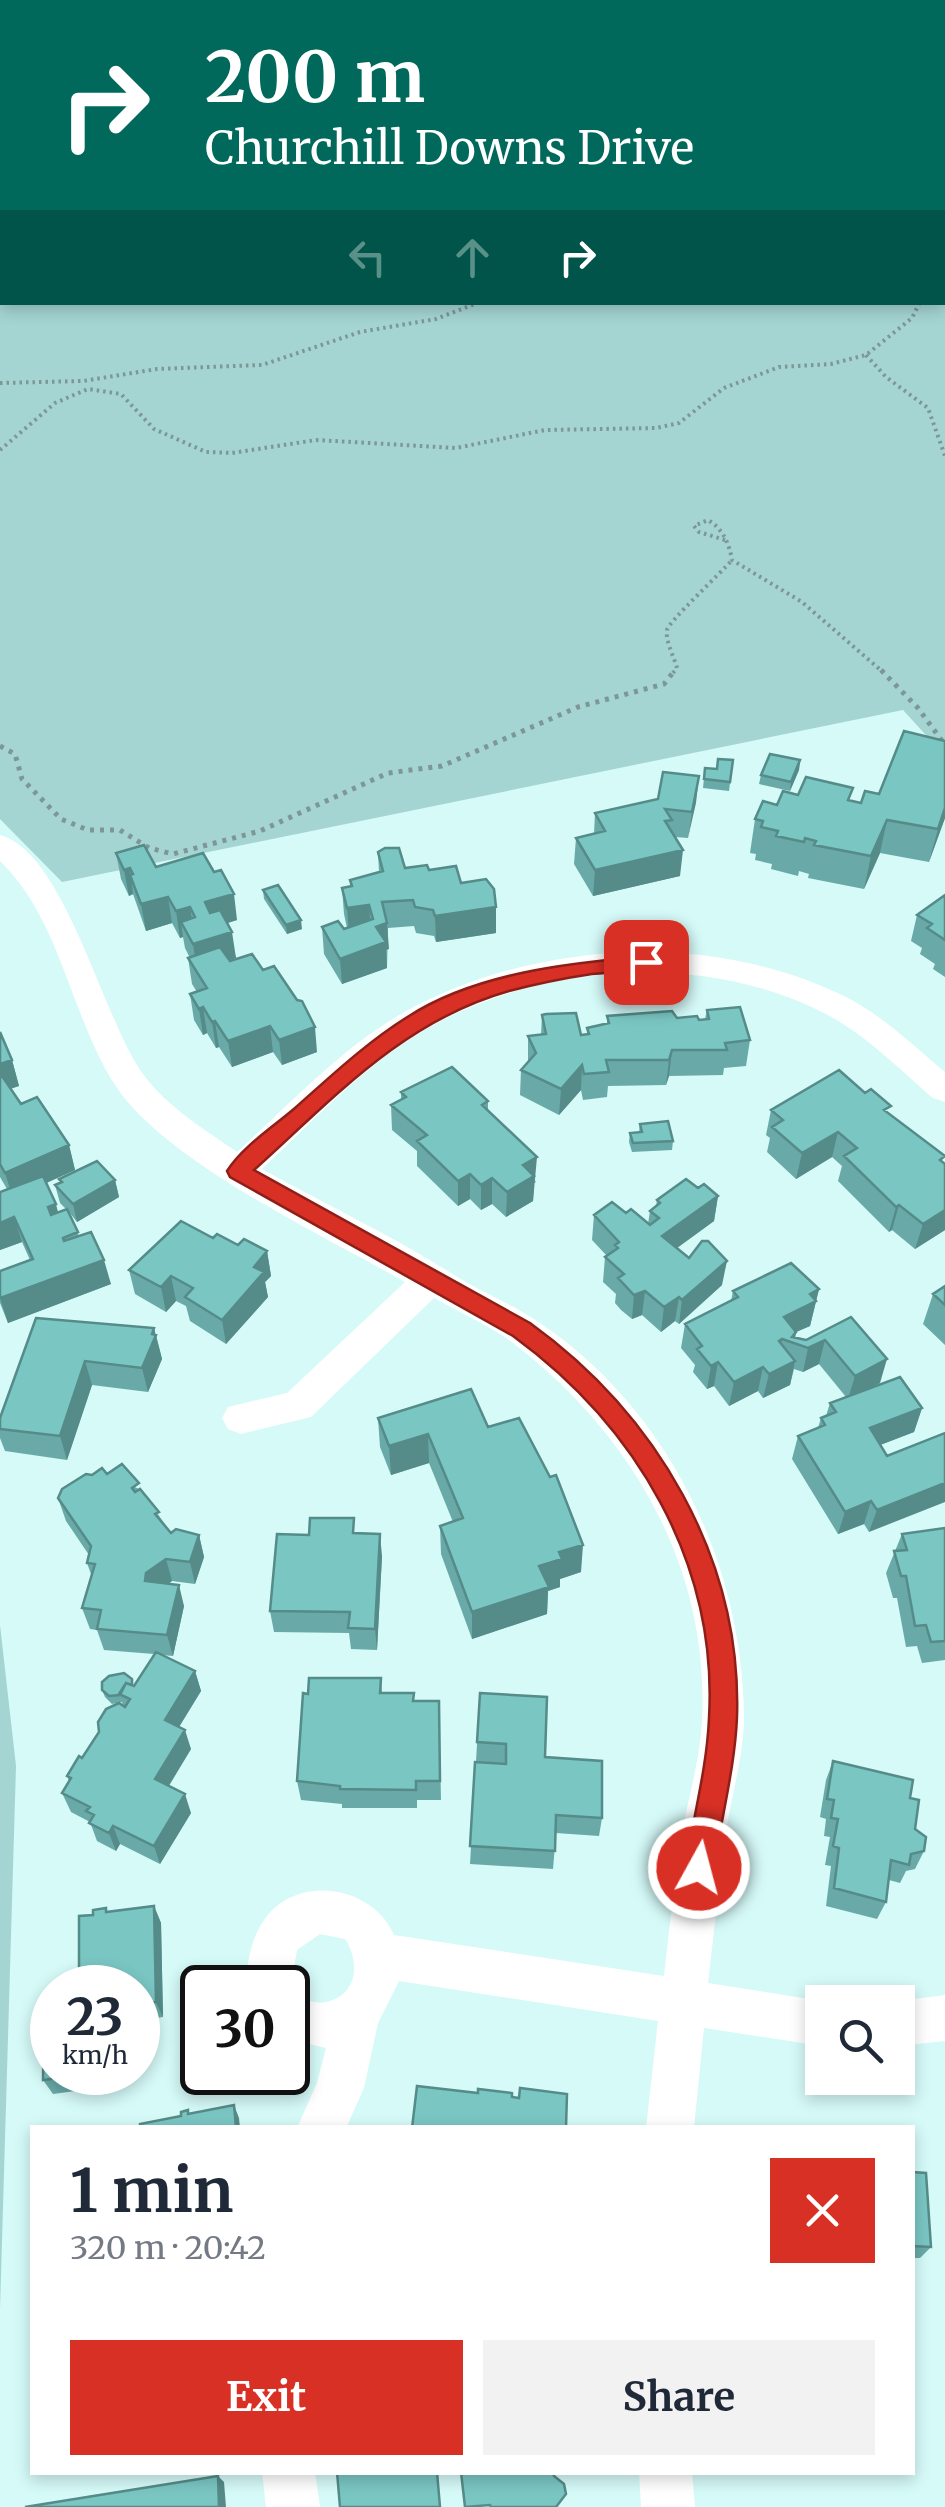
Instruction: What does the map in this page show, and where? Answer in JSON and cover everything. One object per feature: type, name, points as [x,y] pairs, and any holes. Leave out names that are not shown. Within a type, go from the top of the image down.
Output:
[{"type":"street","points":[[0,844],[23,866],[51,910],[128,1079],[162,1116],[238,1171],[522,1330],[558,1356],[634,1434],[661,1475],[704,1568],[720,1639],[723,1718],[708,1800],[670,2125]]},
{"type":"street","points":[[238,1171],[364,1058],[418,1019],[458,1000],[511,984],[591,968],[703,963],[774,980],[808,992],[868,1024],[945,1090]]},
{"type":"street","points":[[241,1418],[298,1406],[432,1278]]},
{"type":"street","points":[[269,1965],[270,1949],[294,1920],[311,1912],[329,1910],[362,1924],[378,1955],[378,1976],[371,1995],[342,2022],[310,2025]]},
{"type":"street","points":[[378,1955],[805,2021]]},
{"type":"street","points":[[322,2125],[340,2088],[358,2011]]},
{"type":"street","points":[[915,2021],[945,2018]]},
{"type":"street","points":[[288,2475],[293,2507]]},
{"type":"street","points":[[664,2475],[668,2507]]},
{"type":"path","points":[[0,383],[80,381],[157,369],[262,365],[360,332],[436,319],[472,305]]},
{"type":"path","points":[[0,450],[55,404],[88,389],[120,394],[154,429],[176,442],[206,452],[232,454],[316,440],[456,448],[545,430],[656,428],[679,423],[714,394],[779,367],[831,364],[866,355],[918,312],[919,305]]},
{"type":"path","points":[[866,355],[886,377],[928,408],[945,456]]},
{"type":"path","points":[[80,381],[88,389]]},
{"type":"path","points":[[725,540],[698,532],[694,526],[708,520],[718,525],[725,540],[732,560],[825,617],[916,702],[945,745]]},
{"type":"path","points":[[0,746],[15,754],[22,779],[61,820],[88,830],[120,830],[162,854],[187,852],[260,831],[388,774],[442,766],[578,706],[664,684],[677,668],[666,632],[671,620],[704,593],[732,560]]},
{"type":"shaded area","points":[[0,305],[945,305],[945,756],[903,710],[62,882],[0,819]]},
{"type":"shaded area","points":[[0,1625],[16,1766],[0,2309]]},
{"type":"building","points":[[904,731],[945,741],[945,808],[938,829],[887,820],[871,856],[814,845],[816,841],[805,838],[804,842],[776,836],[778,831],[761,827],[763,821],[755,819],[763,801],[777,805],[783,791],[798,795],[806,777],[853,788],[848,800],[861,803],[865,791],[879,794]]},
{"type":"building","points":[[770,754],[800,760],[791,782],[761,775]]},
{"type":"building","points":[[718,759],[733,760],[730,782],[704,779],[705,768],[717,769]]},
{"type":"building","points":[[663,772],[699,776],[692,812],[665,809],[672,820],[665,821],[683,850],[595,870],[576,838],[605,831],[595,813],[658,799]]},
{"type":"building","points":[[144,845],[156,867],[203,853],[214,872],[221,870],[234,894],[205,902],[210,913],[220,910],[232,932],[193,944],[181,922],[195,917],[190,907],[176,911],[168,897],[141,904],[130,875],[133,874],[130,868],[124,870],[116,853]]},
{"type":"building","points":[[399,848],[405,868],[456,866],[461,883],[486,879],[494,889],[496,907],[435,916],[433,910],[415,907],[413,900],[382,902],[387,923],[376,927],[386,942],[340,959],[322,927],[338,921],[344,929],[373,919],[369,905],[347,908],[342,888],[352,886],[350,880],[383,871],[378,852]]},
{"type":"building","points":[[278,885],[301,920],[286,925],[263,890]]},
{"type":"building","points":[[945,895],[945,940],[927,928],[932,924],[917,915]]},
{"type":"building","points":[[220,947],[230,961],[252,954],[263,970],[274,966],[297,1000],[302,1001],[315,1027],[279,1040],[270,1026],[228,1041],[190,994],[207,988],[188,958]]},
{"type":"building","points":[[740,1007],[750,1040],[725,1043],[727,1050],[672,1050],[669,1060],[606,1060],[609,1072],[584,1074],[582,1065],[561,1089],[521,1070],[536,1053],[528,1036],[546,1034],[542,1015],[576,1013],[581,1035],[589,1034],[587,1028],[609,1023],[607,1016],[672,1011],[677,1018],[697,1016],[699,1020],[709,1019],[707,1010]]},
{"type":"building","points":[[0,1032],[12,1060],[0,1064]]},
{"type":"building","points":[[452,1067],[488,1101],[482,1105],[537,1157],[523,1165],[534,1176],[507,1192],[492,1178],[481,1185],[470,1174],[458,1181],[417,1141],[427,1135],[391,1105],[406,1097],[401,1092]]},
{"type":"building","points":[[839,1070],[865,1093],[871,1089],[891,1106],[884,1110],[945,1156],[940,1160],[945,1164],[945,1210],[923,1224],[899,1205],[896,1207],[844,1156],[857,1148],[838,1132],[802,1153],[772,1127],[783,1120],[771,1110]]},
{"type":"building","points":[[2,1076],[21,1104],[37,1097],[69,1145],[5,1173],[0,1164]]},
{"type":"building","points":[[668,1121],[673,1141],[633,1143],[630,1133],[642,1132],[640,1124]]},
{"type":"building","points":[[97,1161],[115,1180],[73,1204],[55,1185],[62,1182],[59,1179]]},
{"type":"building","points":[[43,1176],[56,1204],[48,1207],[51,1215],[67,1209],[78,1232],[63,1238],[64,1241],[91,1232],[104,1260],[0,1298],[0,1271],[33,1259],[14,1217],[0,1223],[0,1192]]},
{"type":"building","points":[[686,1179],[698,1188],[704,1184],[718,1196],[662,1236],[689,1258],[702,1241],[708,1241],[727,1261],[682,1300],[679,1297],[664,1307],[645,1291],[634,1295],[618,1278],[624,1274],[605,1257],[618,1248],[615,1245],[619,1242],[594,1215],[612,1202],[626,1213],[631,1209],[650,1225],[659,1218],[650,1211],[660,1203],[657,1200]]},
{"type":"building","points":[[181,1221],[213,1238],[217,1234],[238,1245],[244,1239],[267,1251],[254,1267],[264,1272],[222,1320],[185,1297],[193,1288],[171,1276],[161,1287],[129,1270]]},
{"type":"building","points":[[791,1263],[819,1289],[810,1294],[816,1301],[784,1317],[796,1332],[792,1337],[806,1340],[851,1317],[887,1359],[855,1376],[825,1340],[808,1348],[782,1339],[779,1341],[795,1361],[769,1374],[763,1367],[734,1382],[718,1362],[711,1366],[685,1324],[738,1297],[733,1291]]},
{"type":"building","points":[[945,1286],[945,1305],[933,1294]]},
{"type":"building","points":[[36,1318],[154,1328],[152,1334],[156,1335],[142,1368],[85,1361],[60,1436],[0,1429],[0,1418]]},
{"type":"building","points":[[900,1377],[922,1408],[870,1428],[887,1456],[945,1433],[945,1483],[877,1510],[871,1501],[845,1512],[798,1436],[825,1425],[821,1418],[836,1412],[830,1403]]},
{"type":"building","points":[[471,1389],[488,1427],[519,1418],[550,1477],[556,1475],[583,1545],[559,1552],[562,1559],[539,1566],[549,1587],[472,1612],[440,1526],[463,1518],[428,1434],[389,1446],[378,1418]]},
{"type":"building","points":[[122,1464],[139,1483],[132,1488],[135,1492],[140,1489],[171,1533],[176,1529],[199,1535],[190,1562],[166,1559],[146,1573],[145,1581],[179,1585],[167,1635],[97,1629],[101,1610],[82,1608],[95,1564],[87,1563],[91,1546],[58,1498],[62,1489],[86,1474],[92,1475],[102,1468],[107,1474]]},
{"type":"building","points":[[310,1518],[354,1518],[353,1533],[380,1534],[375,1629],[348,1628],[350,1612],[270,1611],[277,1534],[309,1535]]},
{"type":"building","points":[[945,1528],[945,1641],[931,1642],[926,1625],[915,1626],[906,1576],[901,1576],[894,1551],[907,1550],[902,1534]]},
{"type":"building","points":[[156,1652],[195,1671],[165,1720],[185,1730],[155,1779],[185,1794],[154,1846],[113,1826],[109,1833],[89,1823],[94,1815],[86,1811],[90,1807],[62,1793],[79,1756],[82,1758],[99,1732],[98,1722],[106,1709],[119,1703],[125,1707],[130,1699],[119,1694],[126,1683],[134,1686]]},
{"type":"building","points":[[124,1673],[132,1679],[132,1685],[126,1683],[120,1695],[109,1696],[102,1690],[102,1682],[109,1676]]},
{"type":"building","points":[[309,1678],[381,1678],[380,1693],[414,1693],[413,1701],[439,1701],[440,1781],[416,1781],[416,1790],[340,1789],[297,1781],[303,1693],[308,1694]]},
{"type":"building","points":[[480,1693],[547,1697],[545,1757],[602,1761],[602,1818],[556,1815],[555,1851],[470,1846],[475,1762],[506,1764],[506,1744],[477,1742]]},
{"type":"building","points":[[833,1761],[913,1780],[910,1798],[919,1800],[915,1829],[926,1837],[924,1851],[911,1854],[909,1865],[891,1860],[886,1902],[834,1888],[839,1848],[833,1846],[838,1819],[831,1818],[834,1800],[827,1799]]},
{"type":"building","points":[[154,1906],[155,1965],[79,1965],[79,1916],[93,1915],[93,1910],[106,1908],[106,1912]]},
{"type":"building","points":[[417,2086],[512,2093],[512,2097],[519,2098],[520,2088],[567,2094],[566,2125],[412,2125]]},
{"type":"building","points":[[234,2105],[236,2125],[140,2125],[181,2116],[181,2112],[188,2110],[188,2114]]},
{"type":"building","points":[[915,2172],[926,2173],[931,2247],[915,2246]]},
{"type":"building","points":[[337,2475],[437,2475],[440,2507],[340,2507]]},
{"type":"building","points":[[461,2475],[554,2475],[564,2484],[566,2494],[556,2507],[465,2507]]},
{"type":"building","points":[[218,2476],[219,2507],[25,2507]]},
{"type":"route","points":[[646,962],[557,973],[511,984],[458,1000],[418,1019],[364,1058],[238,1171],[522,1330],[558,1356],[634,1434],[661,1475],[704,1568],[720,1639],[723,1718],[699,1868]]}]
